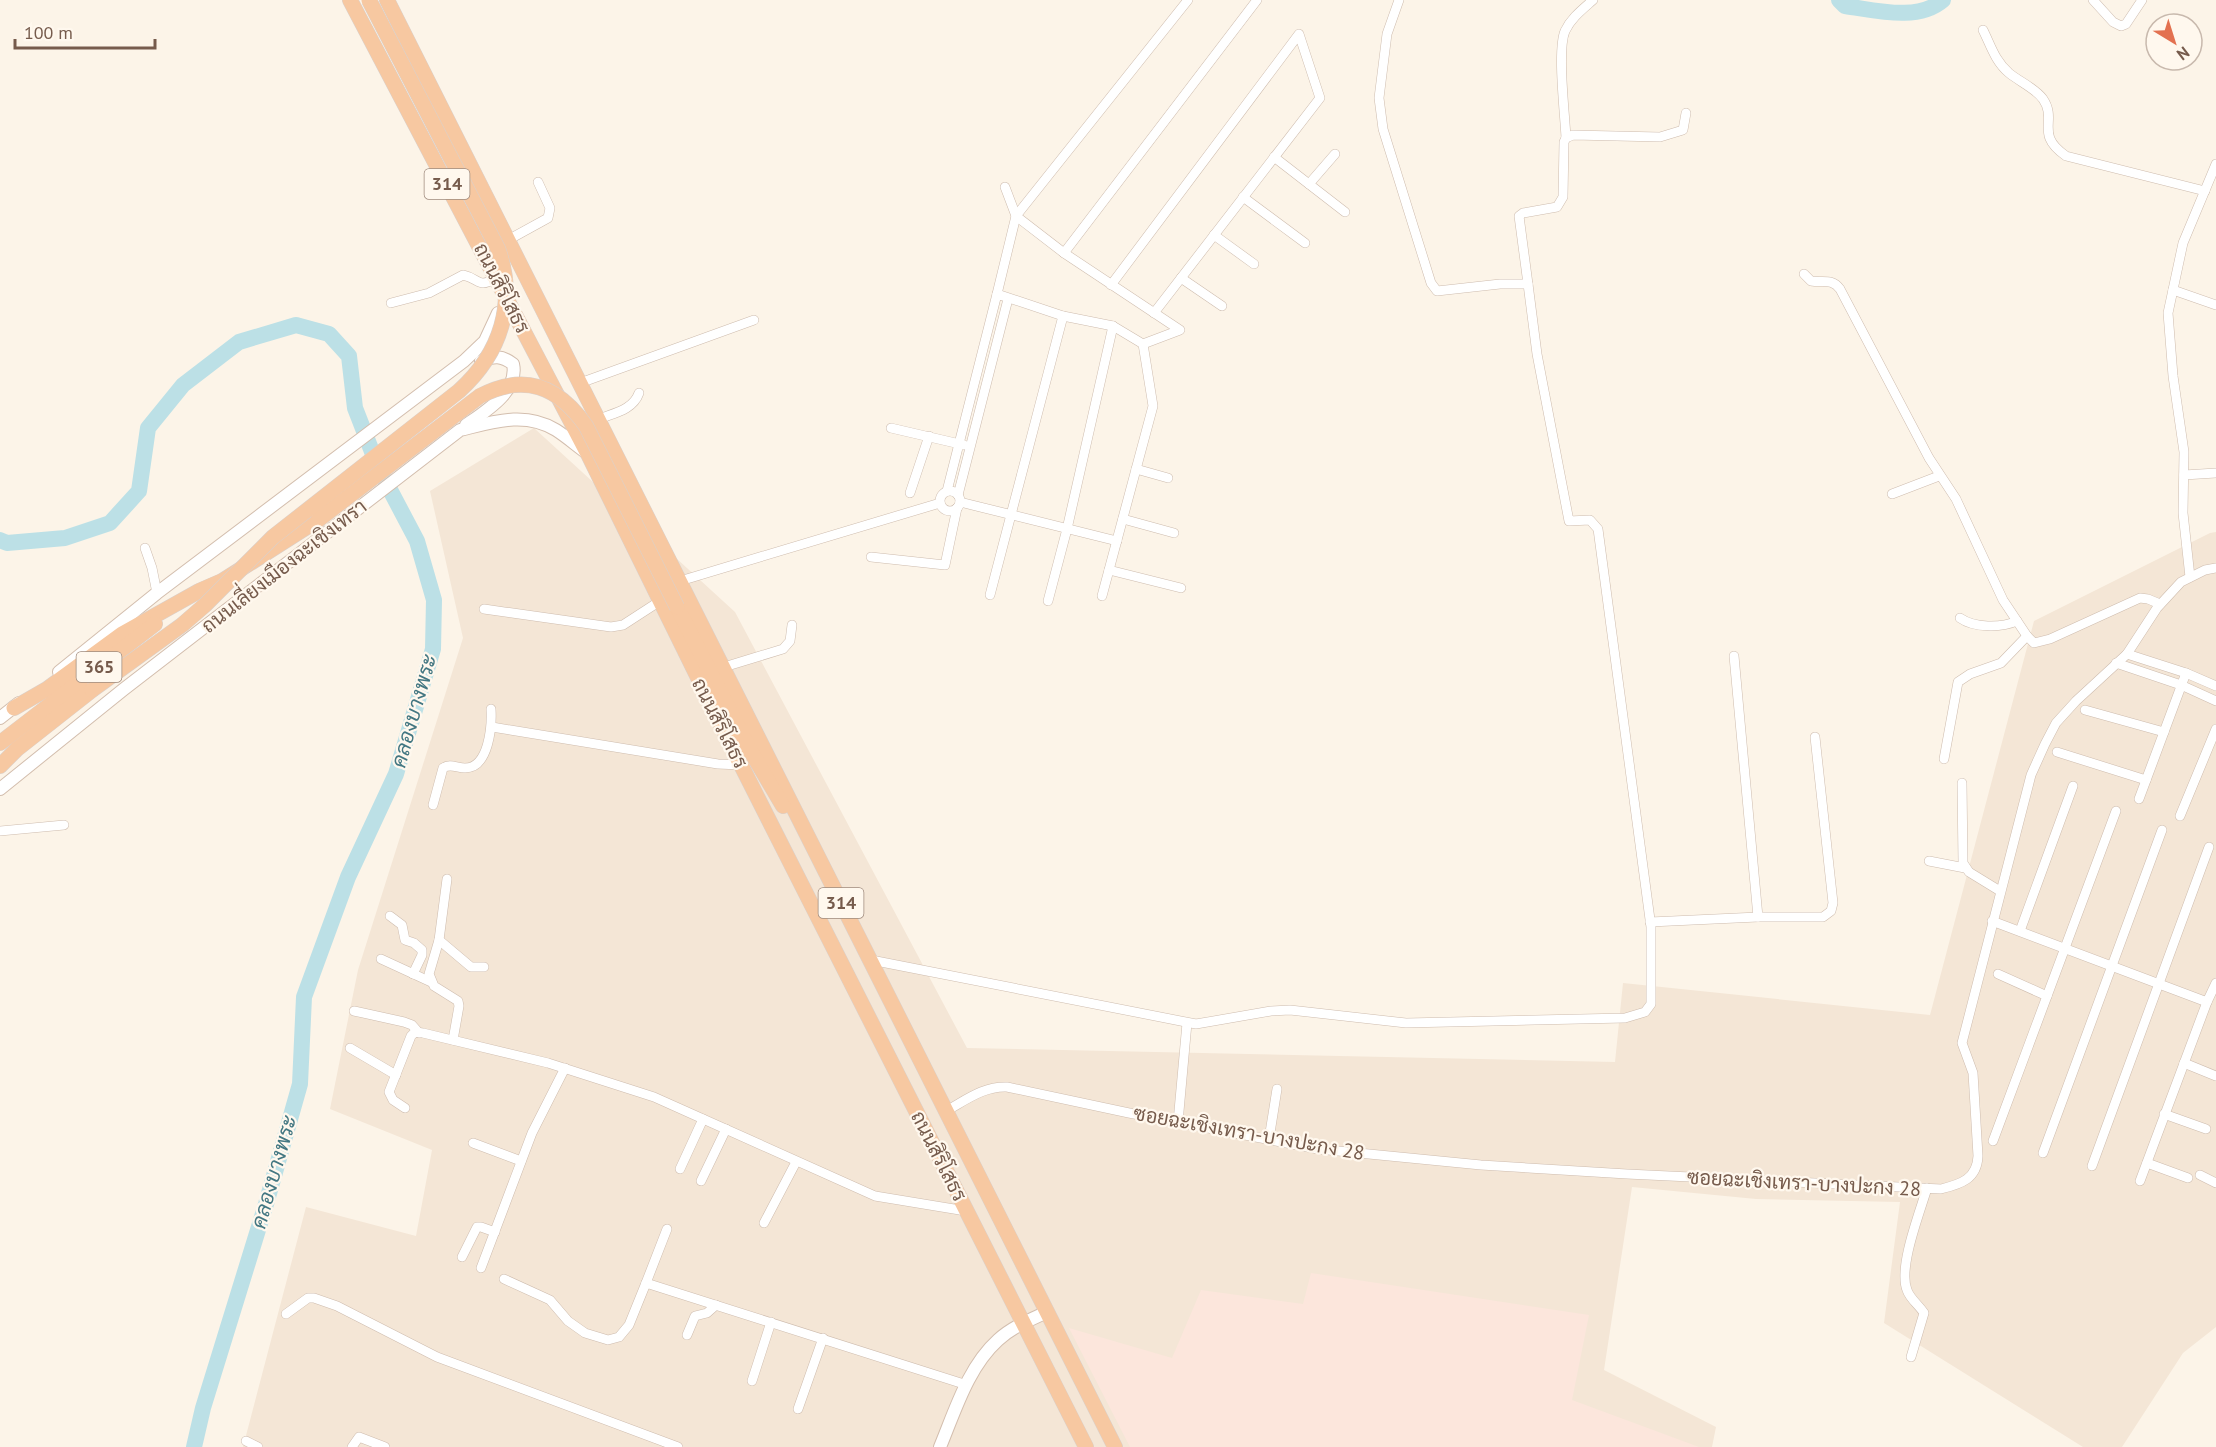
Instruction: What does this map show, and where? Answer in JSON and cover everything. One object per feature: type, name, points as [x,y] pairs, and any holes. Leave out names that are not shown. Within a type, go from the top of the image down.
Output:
[{"type":"highway","name":"ถนนสิริโสธร","points":[[350,0],[588,454],[741,765],[1086,1447]]},
{"type":"highway","points":[[0,764],[92,690],[182,625],[273,537],[459,391],[484,364],[499,333],[505,311],[507,290],[498,249],[369,0]]},
{"type":"highway","name":"ถนนสิริโสธร","points":[[387,0],[1115,1447]]},
{"type":"highway","points":[[527,337],[537,338],[543,335],[548,329],[549,322]]},
{"type":"highway","points":[[544,368],[545,362],[551,357],[558,355],[568,358]]},
{"type":"highway","points":[[14,708],[47,688],[122,634],[199,591],[222,581],[318,520],[480,396],[502,386],[531,385],[559,397],[574,410],[586,426],[750,750],[824,868]]},
{"type":"highway","name":"ถนนเลี่ยงเมืองฉะเชิงเทรา","points":[[0,743],[199,591]]},
{"type":"main road","name":"365","points":[[0,718],[157,593],[464,361],[485,341],[495,322],[499,282]]},
{"type":"main road","points":[[436,381],[490,357],[499,356],[513,364],[515,373],[506,391],[493,406],[460,430]]},
{"type":"main road","name":"ถนนเลี่ยงเมืองฉะเชิงเทรา","points":[[0,789],[124,688],[460,430],[515,418],[530,420],[555,429],[588,454]]},
{"type":"main road","points":[[940,1447],[967,1385],[986,1352],[998,1340],[1023,1323],[1047,1312]]},
{"type":"street","points":[[940,503],[941,497],[947,491],[960,444],[1016,216],[1188,0]]},
{"type":"street","points":[[1064,253],[1257,0]]},
{"type":"street","points":[[1399,0],[1387,34],[1379,98],[1383,129],[1431,283],[1437,291],[1500,284],[1528,285]]},
{"type":"street","points":[[871,960],[1187,1023],[1215,1022],[1270,1011],[1290,1010],[1406,1023],[1625,1018],[1645,1012],[1651,1004],[1650,922],[1598,529],[1590,520],[1569,521],[1537,354],[1519,216],[1523,213],[1557,207],[1563,197],[1566,138],[1562,54],[1564,32],[1572,19],[1593,0]]},
{"type":"street","points":[[2092,0],[2113,22],[2121,26],[2126,24],[2142,0]]},
{"type":"street","points":[[1983,30],[1996,59],[2009,73],[2043,99],[2048,114],[2049,140],[2057,150],[2066,156],[2205,191]]},
{"type":"street","points":[[1111,285],[1299,34],[1320,98],[1154,313]]},
{"type":"street","points":[[1566,138],[1573,135],[1660,137],[1683,130],[1686,112]]},
{"type":"street","points":[[1309,184],[1335,154]]},
{"type":"street","points":[[1274,157],[1345,212]]},
{"type":"street","points":[[2190,577],[2183,513],[2184,452],[2173,376],[2168,313],[2183,243],[2216,164]]},
{"type":"street","points":[[508,240],[543,222],[550,214],[538,182]]},
{"type":"street","points":[[1005,187],[1016,216],[1064,253],[1180,330],[1143,344]]},
{"type":"street","points":[[1243,197],[1305,243]]},
{"type":"street","points":[[1214,235],[1254,264]]},
{"type":"street","points":[[1804,274],[1811,281],[1826,280],[1836,283],[1840,289],[1939,476],[1956,499],[2003,600],[2034,643],[2050,639],[2140,598],[2160,604]]},
{"type":"street","points":[[391,303],[429,293],[464,275],[480,285],[499,282]]},
{"type":"street","points":[[1181,278],[1222,306]]},
{"type":"street","points":[[2173,290],[2216,305]]},
{"type":"street","points":[[997,294],[1063,316],[1113,326],[1143,344],[1153,406],[1102,596]]},
{"type":"street","points":[[871,557],[945,566],[958,502],[1008,299]]},
{"type":"street","points":[[990,595],[1063,316]]},
{"type":"street","points":[[580,383],[754,320]]},
{"type":"street","points":[[1048,601],[1067,529],[1113,326]]},
{"type":"street","points":[[599,419],[629,407],[636,401],[639,393]]},
{"type":"street","points":[[891,428],[972,446]]},
{"type":"street","points":[[910,493],[929,436]]},
{"type":"street","points":[[1136,469],[1168,478]]},
{"type":"street","points":[[2184,475],[2216,473]]},
{"type":"street","points":[[1892,494],[1939,476]]},
{"type":"street","points":[[947,491],[953,491],[958,502]]},
{"type":"street","points":[[940,503],[947,510],[958,502],[1117,541]]},
{"type":"street","points":[[680,581],[940,503]]},
{"type":"street","points":[[1123,519],[1174,533]]},
{"type":"street","points":[[145,548],[157,593]]},
{"type":"street","name":"ซอยฉะเชิงเทรา-บางปะกง 28","points":[[946,1111],[977,1094],[999,1087],[1007,1087],[1318,1149],[1481,1165],[1661,1176],[1941,1189],[1959,1185],[1972,1175],[1978,1164],[1973,1073],[1962,1043],[2031,775],[2056,723],[2127,654],[2160,604],[2181,582],[2205,570],[2216,568]]},
{"type":"street","points":[[1109,570],[1181,588]]},
{"type":"street","points":[[484,609],[611,627],[623,625],[660,601]]},
{"type":"street","points":[[1960,618],[1966,623],[2002,626],[2017,621]]},
{"type":"street","points":[[724,667],[783,650],[790,641],[792,625]]},
{"type":"street","points":[[1944,759],[1958,682],[1970,674],[2001,663],[2027,636]]},
{"type":"street","points":[[2127,654],[2186,673],[2216,686]]},
{"type":"street","points":[[1734,656],[1758,917]]},
{"type":"street","points":[[2116,663],[2181,685],[2216,701]]},
{"type":"street","points":[[2139,799],[2186,673]]},
{"type":"street","points":[[433,805],[443,768],[449,765],[462,768],[474,767],[487,746],[492,727],[491,709]]},
{"type":"street","points":[[2085,710],[2164,732]]},
{"type":"street","points":[[492,727],[718,764],[741,765]]},
{"type":"street","points":[[2180,816],[2216,729]]},
{"type":"street","points":[[1650,922],[1758,917],[1823,917],[1831,911],[1833,903],[1815,736]]},
{"type":"street","points":[[2057,752],[2146,780]]},
{"type":"street","points":[[1962,783],[1963,863],[1965,868]]},
{"type":"street","points":[[2020,931],[2073,786]]},
{"type":"street","points":[[1993,1141],[2116,811]]},
{"type":"street","points":[[0,831],[64,825]]},
{"type":"street","points":[[2043,1153],[2162,830]]},
{"type":"street","points":[[2092,1166],[2210,847]]},
{"type":"street","points":[[1929,861],[1965,868],[2000,891]]},
{"type":"street","points":[[431,982],[429,974],[439,940],[447,879]]},
{"type":"street","points":[[390,916],[402,925],[405,940],[414,943],[422,950],[413,974]]},
{"type":"street","points":[[1992,921],[2207,1002]]},
{"type":"street","points":[[439,940],[471,967],[484,967]]},
{"type":"street","points":[[381,959],[431,982],[458,1001],[453,1040]]},
{"type":"street","points":[[1998,974],[2047,996]]},
{"type":"street","points":[[2140,1181],[2207,1002],[2215,988]]},
{"type":"street","points":[[354,1011],[404,1022],[412,1025],[419,1032],[565,1068],[654,1097],[875,1196],[966,1211]]},
{"type":"street","points":[[1178,1122],[1187,1023]]},
{"type":"street","points":[[405,1108],[393,1100],[389,1092],[411,1036],[419,1032]]},
{"type":"street","points":[[350,1048],[396,1075]]},
{"type":"street","points":[[2184,1063],[2216,1076]]},
{"type":"street","points":[[481,1268],[532,1133],[565,1068]]},
{"type":"street","points":[[1269,1139],[1277,1089]]},
{"type":"street","points":[[2164,1114],[2205,1129]]},
{"type":"street","points":[[680,1169],[704,1119]]},
{"type":"street","points":[[700,1181],[726,1129]]},
{"type":"street","points":[[473,1143],[521,1161]]},
{"type":"street","points":[[764,1223],[796,1162]]},
{"type":"street","points":[[2147,1163],[2188,1178]]},
{"type":"street","points":[[2200,1175],[2216,1183]]},
{"type":"street","points":[[1911,1357],[1924,1313],[1907,1293],[1905,1274],[1912,1236],[1927,1188]]},
{"type":"street","points":[[462,1257],[477,1227],[495,1232]]},
{"type":"street","points":[[504,1279],[550,1300],[568,1321],[585,1333],[608,1340],[619,1337],[629,1325],[667,1229]]},
{"type":"street","points":[[646,1283],[967,1385]]},
{"type":"street","points":[[286,1314],[308,1298],[314,1298],[337,1306],[437,1357],[678,1447]]},
{"type":"street","points":[[687,1335],[695,1316],[708,1313],[716,1305]]},
{"type":"street","points":[[752,1381],[771,1322]]},
{"type":"street","points":[[798,1409],[823,1338]]},
{"type":"street","points":[[352,1447],[359,1437],[386,1447]]},
{"type":"street","points":[[246,1441],[258,1447]]},
{"type":"shaded area","points":[[534,428],[735,612],[967,1048],[1615,1062],[1623,983],[1930,1015],[2034,621],[2216,532],[2216,1327],[2183,1353],[2122,1447],[2083,1447],[1884,1323],[1900,1202],[1756,1199],[1632,1187],[1604,1370],[1716,1427],[1712,1447],[243,1447],[306,1207],[416,1236],[432,1150],[330,1109],[358,970],[463,638],[430,491]]},
{"type":"shaded area","points":[[1311,1273],[1589,1315],[1572,1400],[1699,1447],[1130,1447],[1069,1328],[1172,1358],[1201,1290],[1303,1304]]},
{"type":"waterway","name":"คลองบางพระ","points":[[1839,0],[1845,6],[1896,13],[1921,11],[1943,0]]},
{"type":"waterway","name":"คลองบางพระ","points":[[0,540],[7,543],[65,538],[110,523],[139,491],[148,428],[183,385],[239,342],[296,325],[329,334],[349,356],[355,408],[378,467],[417,541],[434,600],[433,649],[396,774],[348,877],[304,997],[300,1084],[266,1204],[203,1408],[194,1447]]}]
